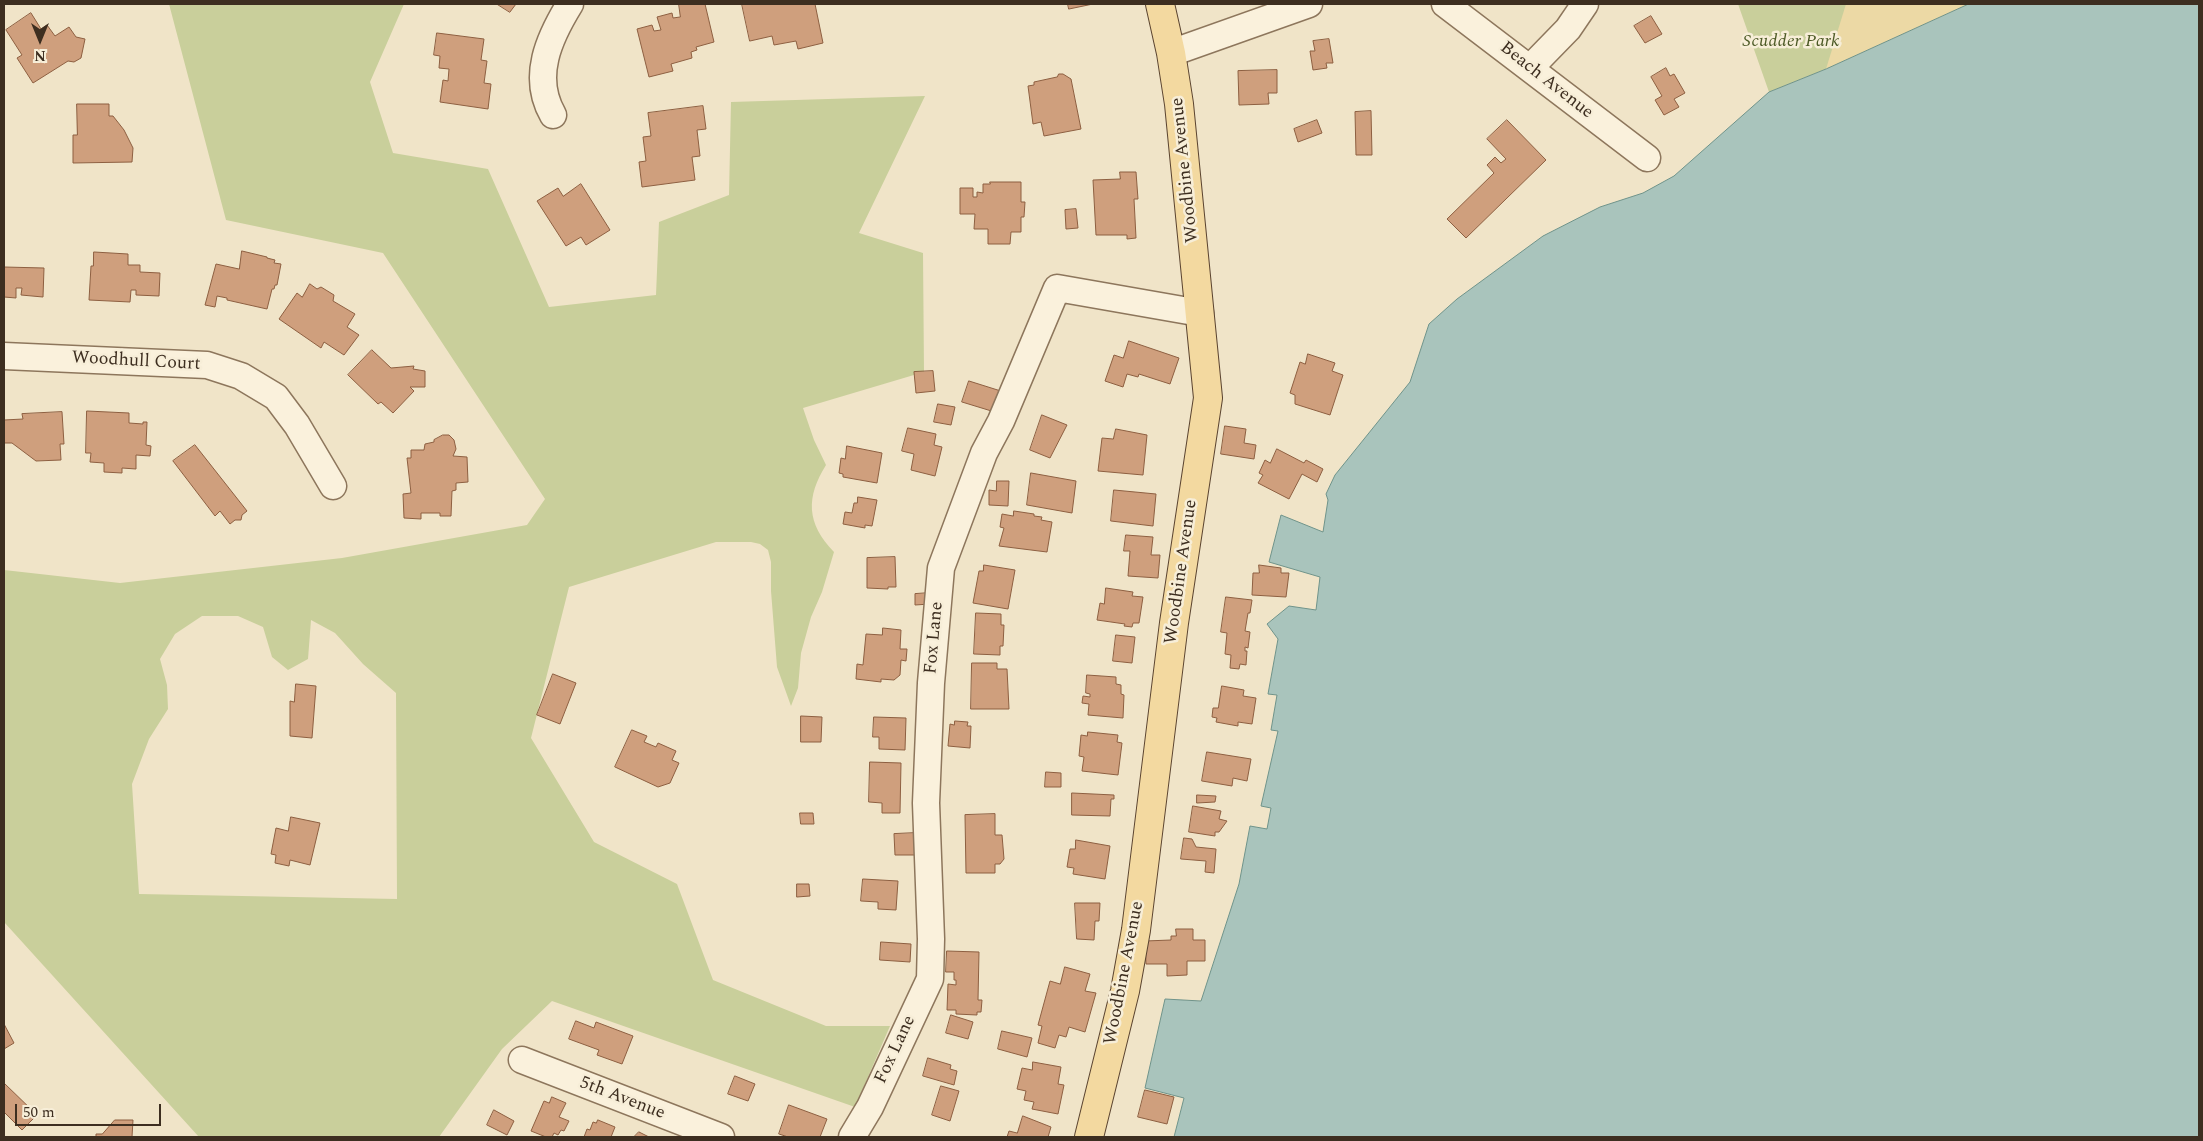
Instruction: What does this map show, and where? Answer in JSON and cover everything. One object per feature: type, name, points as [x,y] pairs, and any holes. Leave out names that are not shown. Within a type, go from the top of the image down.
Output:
[{"type":"main road","name":"Woodbine Avenue","points":[[1089,1137],[1125,991],[1136,930],[1174,624],[1208,398],[1186,161],[1172,53],[1160,4]]},
{"type":"street","points":[[553,116],[544,98],[546,48],[570,4]]},
{"type":"street","points":[[1172,53],[1309,4]]},
{"type":"street","name":"Beach Avenue","points":[[1445,4],[1646,158]]},
{"type":"street","points":[[1530,68],[1568,29],[1585,4]]},
{"type":"street","name":"Fox Lane","points":[[852,1137],[870,1107],[930,980],[931,939],[926,803],[931,683],[941,568],[984,453],[1001,420],[1057,288],[1200,313]]},
{"type":"street","name":"Woodhull Court","points":[[4,356],[207,365],[241,376],[276,397],[297,425],[333,486]]},
{"type":"street","name":"5th Avenue","points":[[522,1060],[722,1137]]},
{"type":"green space","points":[[169,4],[404,4],[370,82],[393,153],[488,169],[549,307],[656,295],[659,222],[729,195],[731,102],[925,96],[859,233],[923,253],[924,372],[803,408],[814,440],[826,465],[819,477],[812,499],[814,520],[818,531],[834,552],[822,592],[811,617],[801,653],[798,688],[791,706],[777,667],[771,591],[771,562],[768,550],[760,544],[751,542],[716,542],[569,587],[531,738],[594,842],[677,884],[713,980],[826,1026],[890,1026],[855,1107],[552,1001],[502,1049],[439,1137],[199,1137],[4,922],[4,570],[120,583],[342,558],[527,525],[545,499],[383,253],[226,220]],"holes":[[[202,616],[238,616],[263,627],[272,657],[288,670],[308,659],[311,620],[335,633],[363,664],[396,693],[397,899],[139,894],[132,784],[149,739],[168,709],[167,685],[160,659],[175,634]]]},
{"type":"green space","name":"Scudder Park","points":[[1738,4],[1956,4],[1826,69],[1769,92]]},
{"type":"sand","points":[[1846,4],[1969,4],[1826,69]]},
{"type":"water","points":[[1969,4],[2199,4],[2199,1137],[1174,1137],[1184,1098],[1145,1088],[1165,999],[1201,1001],[1239,884],[1250,826],[1267,829],[1271,808],[1261,806],[1278,731],[1271,730],[1277,695],[1268,694],[1278,639],[1267,624],[1289,606],[1316,610],[1320,577],[1269,562],[1281,515],[1323,532],[1328,500],[1326,494],[1335,475],[1410,382],[1429,324],[1457,299],[1543,236],[1600,207],[1643,193],[1674,176],[1769,92],[1826,69]]},
{"type":"building","points":[[497,4],[516,4],[510,12]]},
{"type":"building","points":[[679,4],[705,4],[714,42],[696,47],[697,50],[691,52],[692,58],[671,64],[673,71],[649,77],[637,29],[652,25],[654,31],[661,30],[657,17],[672,13],[673,18],[680,17]]},
{"type":"building","points":[[742,4],[815,4],[823,43],[798,49],[796,41],[774,45],[772,36],[750,41]]},
{"type":"building","points":[[1068,4],[1093,4],[1069,9]]},
{"type":"building","points":[[31,13],[41,29],[47,25],[55,36],[69,27],[76,37],[85,39],[81,58],[74,62],[68,61],[33,83],[17,58],[22,55],[6,30]]},
{"type":"building","points":[[1651,16],[1662,34],[1645,43],[1634,26]]},
{"type":"building","points":[[437,33],[484,39],[481,60],[487,61],[484,83],[491,84],[488,109],[440,102],[443,80],[448,81],[449,69],[439,68],[440,56],[434,55]]},
{"type":"building","points":[[1329,39],[1333,63],[1326,63],[1327,68],[1313,70],[1310,51],[1315,51],[1313,41]]},
{"type":"building","points":[[1666,68],[1670,76],[1674,74],[1685,93],[1674,99],[1679,107],[1664,115],[1655,100],[1662,96],[1651,77]]},
{"type":"building","points":[[1277,70],[1277,93],[1268,93],[1269,104],[1239,105],[1238,71]]},
{"type":"building","points":[[1059,74],[1063,74],[1071,79],[1081,129],[1044,136],[1041,122],[1033,124],[1028,86],[1034,85],[1034,82],[1057,77]]},
{"type":"building","points":[[77,104],[109,104],[109,116],[113,116],[124,130],[133,148],[132,162],[73,163],[73,135],[77,135]]},
{"type":"building","points":[[703,106],[706,129],[697,130],[700,156],[692,157],[695,180],[642,187],[639,162],[646,161],[643,137],[651,136],[648,113]]},
{"type":"building","points":[[1371,111],[1372,155],[1356,155],[1355,112]]},
{"type":"building","points":[[1317,120],[1322,133],[1298,142],[1294,129]]},
{"type":"building","points":[[1507,120],[1546,160],[1466,238],[1447,219],[1494,173],[1487,165],[1495,157],[1501,163],[1506,159],[1487,139]]},
{"type":"building","points":[[1120,172],[1136,172],[1138,199],[1134,199],[1136,238],[1127,239],[1127,235],[1096,235],[1093,180],[1120,179]]},
{"type":"building","points":[[990,182],[1021,182],[1021,202],[1025,202],[1024,217],[1021,217],[1021,232],[1011,232],[1010,244],[988,244],[988,229],[974,229],[975,214],[960,214],[960,188],[973,188],[973,197],[977,197],[977,192],[983,193],[983,184],[990,184]]},
{"type":"building","points":[[581,184],[610,230],[586,245],[581,237],[566,246],[537,201],[558,188],[563,196]]},
{"type":"building","points":[[1076,209],[1078,228],[1066,229],[1065,210]]},
{"type":"building","points":[[242,251],[267,257],[275,260],[274,263],[281,264],[277,285],[272,289],[267,309],[217,296],[215,307],[205,305],[216,264],[239,269]]},
{"type":"building","points":[[94,252],[128,254],[128,265],[140,265],[140,272],[160,273],[159,296],[136,295],[136,290],[131,290],[130,302],[89,300],[91,266],[93,266]]},
{"type":"building","points":[[4,267],[44,268],[43,297],[21,295],[22,288],[16,288],[16,298],[4,297]]},
{"type":"building","points":[[310,284],[317,289],[321,287],[334,295],[333,301],[355,314],[347,327],[359,335],[344,355],[324,342],[321,348],[279,319],[297,293],[302,297]]},
{"type":"building","points":[[1129,341],[1179,358],[1170,384],[1139,374],[1138,377],[1127,374],[1123,387],[1105,381],[1114,355],[1123,358]]},
{"type":"building","points":[[372,350],[391,368],[414,366],[413,369],[425,371],[425,387],[410,387],[414,391],[393,413],[381,402],[378,404],[348,375]]},
{"type":"building","points":[[1308,354],[1335,363],[1332,371],[1343,375],[1330,415],[1295,404],[1295,395],[1290,393],[1300,362],[1305,364]]},
{"type":"building","points":[[933,371],[935,391],[916,393],[914,372]]},
{"type":"building","points":[[969,381],[1004,392],[998,413],[962,402]]},
{"type":"building","points":[[938,404],[955,407],[951,425],[934,422]]},
{"type":"building","points":[[87,411],[129,413],[129,423],[143,424],[143,422],[147,422],[146,445],[151,446],[150,456],[136,455],[136,469],[122,468],[122,473],[104,472],[104,463],[90,462],[91,453],[86,453]]},
{"type":"building","points":[[62,412],[64,444],[60,444],[61,460],[36,461],[12,443],[4,443],[4,420],[23,419],[22,414]]},
{"type":"building","points":[[1042,415],[1067,425],[1050,458],[1030,450]]},
{"type":"building","points":[[1225,426],[1246,429],[1244,443],[1256,445],[1254,459],[1221,454]]},
{"type":"building","points":[[908,428],[936,434],[934,445],[942,447],[935,476],[911,470],[914,454],[902,451]]},
{"type":"building","points":[[1116,429],[1147,435],[1143,475],[1098,471],[1102,438],[1113,439]]},
{"type":"building","points":[[443,435],[449,435],[454,440],[456,449],[453,456],[467,457],[468,482],[456,483],[456,490],[452,491],[451,516],[440,516],[440,513],[421,513],[421,519],[404,518],[403,494],[411,493],[407,458],[411,458],[411,450],[424,450],[425,444],[434,442],[434,440]]},
{"type":"building","points":[[195,445],[247,511],[242,515],[241,520],[235,520],[230,524],[220,511],[215,516],[173,461]]},
{"type":"building","points":[[847,446],[882,453],[877,483],[843,477],[843,474],[839,473],[841,458],[845,459]]},
{"type":"building","points":[[1277,449],[1304,463],[1306,460],[1323,469],[1317,482],[1302,474],[1289,499],[1258,483],[1263,475],[1259,473],[1265,460],[1270,463]]},
{"type":"building","points":[[1031,473],[1076,481],[1072,513],[1027,505]]},
{"type":"building","points":[[997,481],[1009,481],[1008,506],[989,505],[989,490],[996,491]]},
{"type":"building","points":[[1114,490],[1156,494],[1153,526],[1111,521]]},
{"type":"building","points":[[858,497],[877,500],[872,526],[865,525],[865,528],[843,524],[845,512],[852,513],[854,503],[857,503]]},
{"type":"building","points":[[1014,511],[1034,514],[1034,516],[1042,517],[1041,520],[1052,522],[1047,552],[999,546],[1004,528],[1000,527],[1002,514],[1013,516]]},
{"type":"building","points":[[1126,535],[1153,537],[1151,555],[1160,555],[1158,578],[1128,576],[1130,551],[1124,551]]},
{"type":"building","points":[[895,557],[896,587],[888,587],[888,589],[867,588],[867,558]]},
{"type":"building","points":[[984,565],[1015,570],[1008,609],[973,603],[979,571],[983,571]]},
{"type":"building","points":[[1259,565],[1281,568],[1281,573],[1289,573],[1286,597],[1252,595],[1253,573],[1259,573]]},
{"type":"building","points":[[1106,588],[1133,592],[1132,596],[1143,597],[1139,623],[1133,623],[1132,627],[1124,626],[1125,624],[1097,620],[1100,603],[1104,604]]},
{"type":"building","points":[[930,593],[930,604],[915,605],[915,594]]},
{"type":"building","points":[[1226,597],[1252,600],[1245,631],[1250,632],[1248,648],[1245,647],[1245,651],[1247,651],[1246,665],[1240,664],[1239,669],[1230,668],[1231,655],[1225,654],[1227,633],[1221,632]]},
{"type":"building","points":[[976,613],[1001,614],[1001,625],[1004,625],[1003,646],[1000,646],[1000,655],[974,654]]},
{"type":"building","points":[[883,628],[901,630],[900,649],[907,649],[906,661],[901,660],[900,675],[894,680],[881,679],[881,682],[856,679],[857,664],[863,665],[866,634],[882,635]]},
{"type":"building","points":[[1116,635],[1135,637],[1132,663],[1113,661]]},
{"type":"building","points":[[972,663],[997,663],[997,669],[1007,669],[1009,709],[971,709]]},
{"type":"building","points":[[553,674],[576,683],[560,724],[537,715]]},
{"type":"building","points":[[1087,675],[1116,677],[1116,684],[1121,685],[1121,694],[1124,695],[1123,718],[1088,715],[1089,704],[1082,703],[1083,696],[1090,697],[1090,694],[1086,693]]},
{"type":"building","points":[[296,684],[316,686],[312,738],[290,736],[290,701],[294,702]]},
{"type":"building","points":[[1222,686],[1244,690],[1243,696],[1256,698],[1252,724],[1238,722],[1238,726],[1216,722],[1217,718],[1212,717],[1213,708],[1218,708]]},
{"type":"building","points":[[801,716],[822,717],[821,742],[801,742]]},
{"type":"building","points":[[874,717],[906,718],[905,750],[879,749],[879,737],[873,737]]},
{"type":"building","points":[[955,721],[968,722],[967,726],[971,726],[970,748],[948,746],[950,724],[954,725]]},
{"type":"building","points":[[632,730],[647,736],[644,742],[656,747],[658,743],[676,751],[672,760],[679,763],[670,783],[658,787],[615,767]]},
{"type":"building","points":[[1088,732],[1118,735],[1117,742],[1122,743],[1118,775],[1082,771],[1084,757],[1079,756],[1081,735],[1087,736]]},
{"type":"building","points":[[1207,752],[1251,759],[1247,781],[1233,778],[1232,786],[1202,781]]},
{"type":"building","points":[[870,762],[901,763],[900,813],[882,813],[882,803],[869,802]]},
{"type":"building","points":[[1046,772],[1061,773],[1061,787],[1045,787]]},
{"type":"building","points":[[1072,793],[1114,795],[1114,799],[1111,799],[1110,816],[1072,815]]},
{"type":"building","points":[[1197,795],[1216,796],[1215,802],[1197,803]]},
{"type":"building","points":[[1193,806],[1221,811],[1219,819],[1227,821],[1219,832],[1215,832],[1215,836],[1189,832]]},
{"type":"building","points":[[800,813],[813,813],[814,824],[801,824]]},
{"type":"building","points":[[995,814],[995,835],[1002,835],[1004,859],[1000,864],[995,864],[995,873],[966,873],[965,815]]},
{"type":"building","points":[[291,817],[320,823],[310,865],[290,860],[289,866],[275,863],[276,855],[271,854],[276,828],[288,831]]},
{"type":"building","points":[[916,833],[917,855],[895,855],[894,834]]},
{"type":"building","points":[[1184,838],[1192,839],[1196,847],[1216,849],[1214,873],[1205,872],[1206,861],[1181,859]]},
{"type":"building","points":[[1076,840],[1110,846],[1105,879],[1073,874],[1074,868],[1067,867],[1070,849],[1075,849]]},
{"type":"building","points":[[863,879],[898,881],[896,910],[878,909],[878,902],[861,901]]},
{"type":"building","points":[[797,884],[809,884],[810,896],[797,897]]},
{"type":"building","points":[[1075,903],[1100,903],[1099,921],[1095,921],[1094,940],[1077,939]]},
{"type":"building","points":[[1176,929],[1193,929],[1193,940],[1205,940],[1205,961],[1187,961],[1187,975],[1167,976],[1167,964],[1146,964],[1145,941],[1171,940],[1171,936],[1176,936]]},
{"type":"building","points":[[881,942],[911,944],[910,962],[880,960]]},
{"type":"building","points":[[947,951],[979,952],[978,1000],[982,1000],[981,1012],[977,1012],[977,1015],[956,1014],[956,1010],[947,1010],[948,984],[956,985],[956,980],[954,980],[954,972],[946,972]]},
{"type":"building","points":[[1065,967],[1090,974],[1085,991],[1096,993],[1085,1032],[1069,1027],[1066,1037],[1059,1035],[1055,1048],[1038,1043],[1042,1026],[1038,1025],[1050,981],[1060,984]]},
{"type":"building","points":[[951,1015],[973,1022],[968,1039],[946,1033]]},
{"type":"building","points":[[576,1021],[594,1028],[596,1022],[633,1036],[622,1064],[597,1055],[599,1050],[569,1039]]},
{"type":"building","points":[[4,1024],[14,1043],[4,1049]]},
{"type":"building","points":[[1002,1031],[1032,1038],[1027,1057],[998,1049]]},
{"type":"building","points":[[928,1058],[951,1065],[950,1069],[957,1071],[954,1085],[923,1076]]},
{"type":"building","points":[[1033,1062],[1061,1067],[1058,1084],[1064,1085],[1058,1114],[1032,1109],[1034,1102],[1024,1100],[1026,1091],[1017,1089],[1022,1068],[1032,1070]]},
{"type":"building","points":[[735,1076],[755,1084],[748,1101],[728,1094]]},
{"type":"building","points":[[4,1083],[37,1115],[22,1130],[4,1112]]},
{"type":"building","points":[[941,1086],[959,1091],[950,1121],[932,1115]]},
{"type":"building","points":[[1145,1090],[1174,1097],[1167,1124],[1138,1117]]},
{"type":"building","points":[[552,1097],[566,1103],[559,1117],[569,1121],[564,1131],[561,1130],[558,1135],[554,1133],[552,1137],[546,1137],[531,1131],[544,1101],[549,1103]]},
{"type":"building","points":[[789,1105],[827,1119],[820,1137],[788,1137],[779,1134]]},
{"type":"building","points":[[494,1110],[514,1121],[507,1135],[487,1125]]},
{"type":"building","points":[[1023,1116],[1051,1127],[1048,1137],[1007,1137],[1009,1131],[1017,1133]]},
{"type":"building","points":[[115,1120],[133,1120],[132,1137],[96,1137],[96,1134],[102,1134]]},
{"type":"building","points":[[598,1120],[615,1127],[611,1137],[584,1137],[587,1129],[590,1130],[593,1122],[596,1123]]},
{"type":"building","points":[[639,1132],[649,1137],[634,1137]]}]
